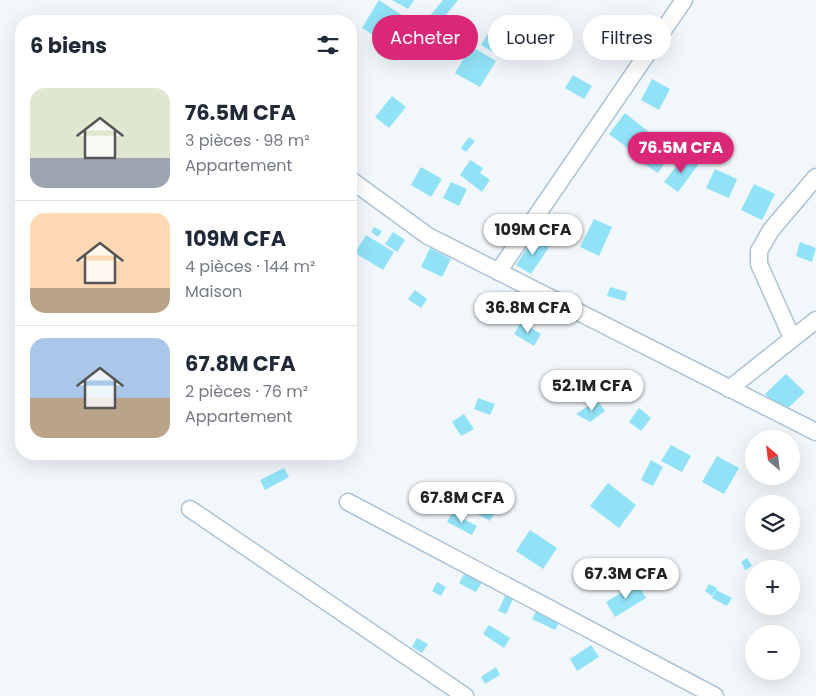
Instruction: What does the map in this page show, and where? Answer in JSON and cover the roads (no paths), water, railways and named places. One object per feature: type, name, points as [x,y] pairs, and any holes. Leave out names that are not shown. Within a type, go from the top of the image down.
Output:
[{"type":"street","points":[[498,272],[684,0]]},
{"type":"street","points":[[792,338],[759,264],[759,251],[771,230],[816,177]]},
{"type":"street","points":[[357,184],[428,236],[816,432]]},
{"type":"street","points":[[729,389],[816,320]]},
{"type":"street","points":[[348,502],[715,696]]},
{"type":"street","points":[[190,509],[465,696]]}]
